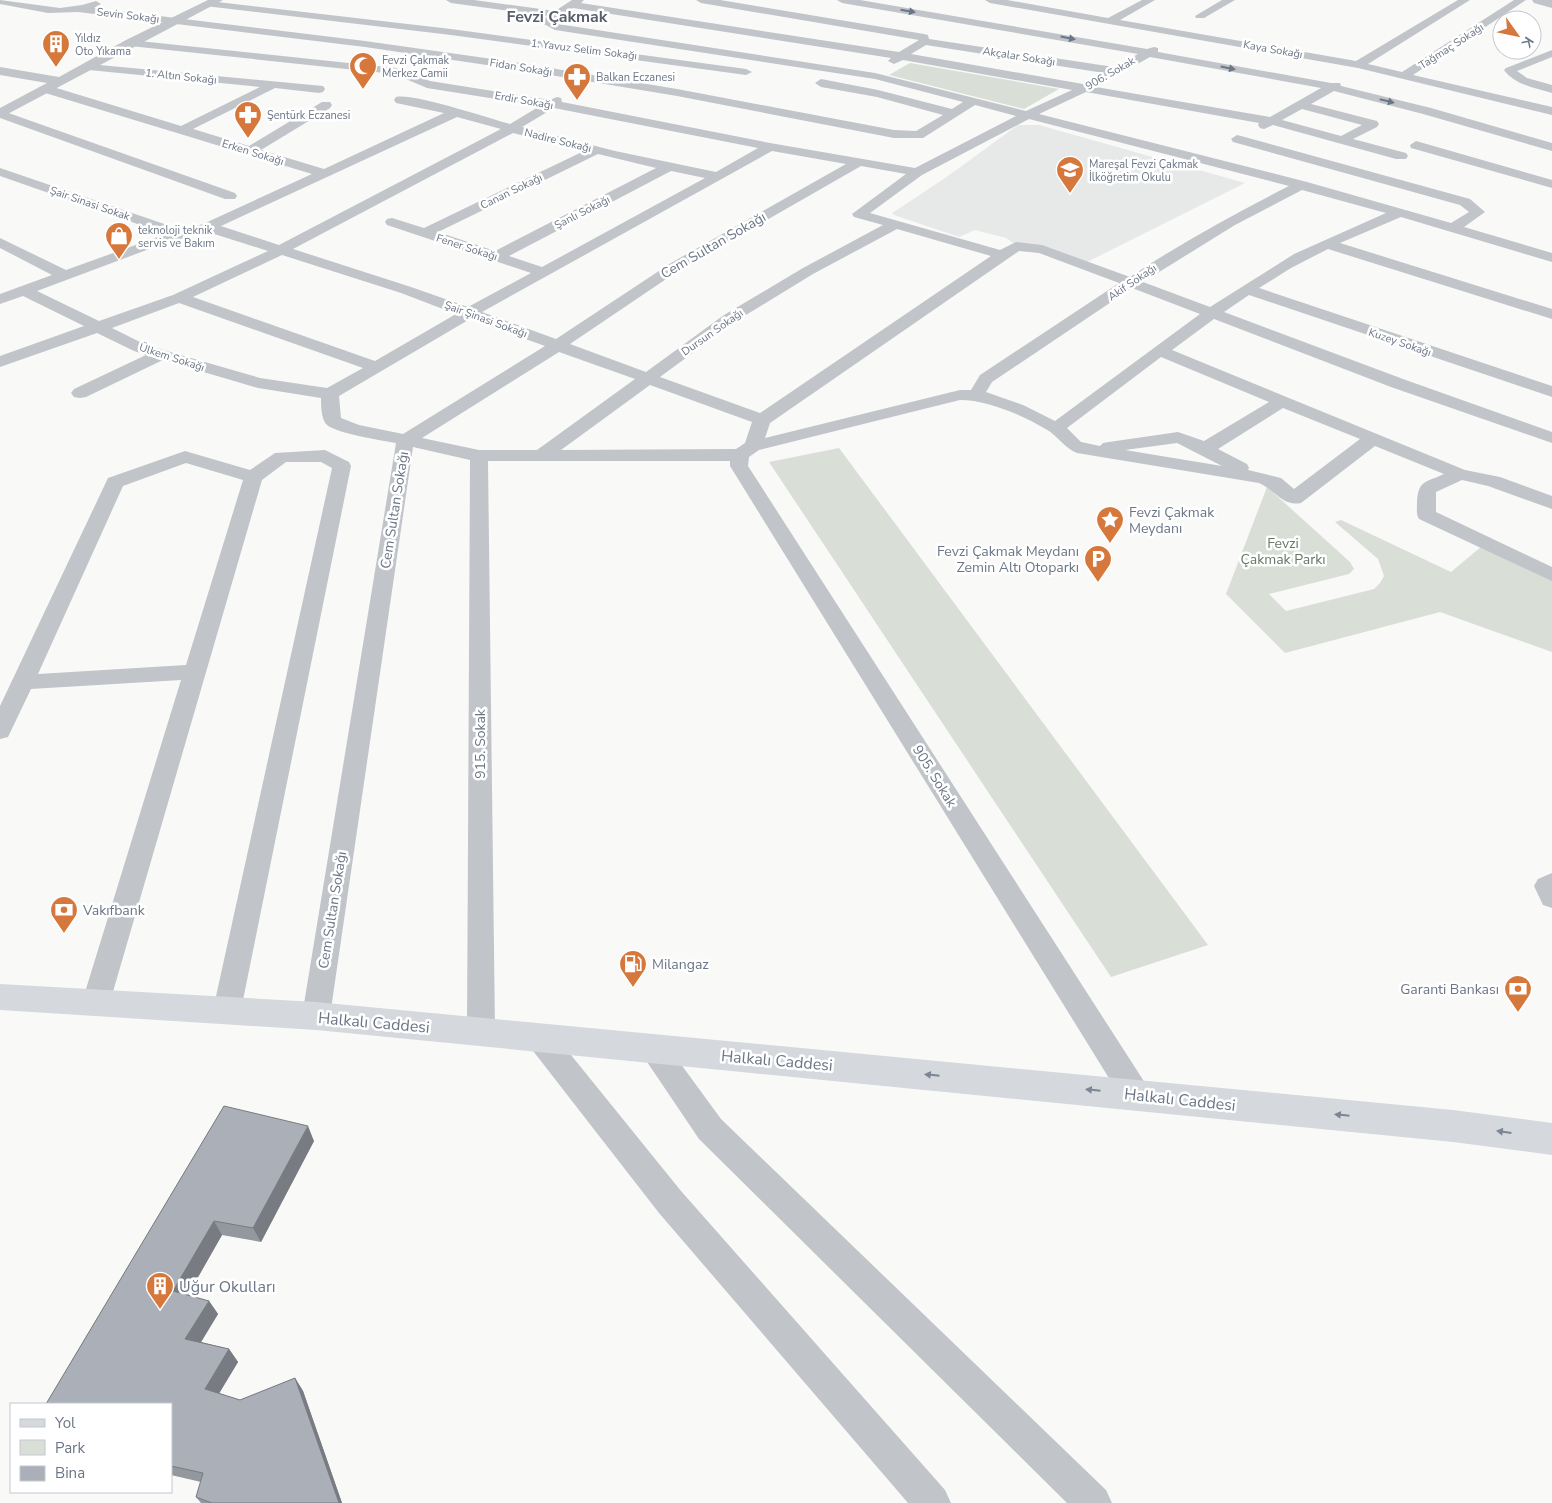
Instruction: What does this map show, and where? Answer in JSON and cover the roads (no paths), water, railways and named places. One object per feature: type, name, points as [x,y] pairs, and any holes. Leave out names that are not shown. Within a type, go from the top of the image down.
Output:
[{"type":"main road","name":"Halkalı Caddesi","points":[[0,996],[316,1016],[1454,1126],[1552,1140]]},
{"type":"street","points":[[0,2],[61,12],[82,10],[104,0]]},
{"type":"street","points":[[450,0],[555,14]]},
{"type":"street","name":"Akçalar Sokağı","points":[[701,0],[917,34],[924,37],[924,41],[1115,72]]},
{"type":"street","points":[[842,0],[1332,87],[1427,111],[1552,147]]},
{"type":"street","name":"Kaya Sokağı","points":[[990,0],[1017,2],[1054,11],[1192,34],[1357,71],[1405,75],[1552,111]]},
{"type":"street","points":[[1112,20],[1150,0]]},
{"type":"street","points":[[1200,16],[1230,0]]},
{"type":"street","points":[[1201,158],[1332,87],[1465,0]]},
{"type":"street","name":"Tağmaç Sokağı","points":[[1405,75],[1521,0]]},
{"type":"street","points":[[1538,0],[1552,4]]},
{"type":"street","points":[[0,114],[62,82],[130,43],[213,2]]},
{"type":"street","name":"1. Yavuz Selim Sokağı","points":[[213,2],[584,51],[628,54],[754,73]]},
{"type":"street","points":[[1401,156],[1272,121],[901,56],[575,2],[545,22],[555,27],[875,76],[1302,185],[1400,212],[1552,258]]},
{"type":"street","points":[[1054,11],[1066,4]]},
{"type":"street","name":"Sevin Sokağı","points":[[82,10],[174,21]]},
{"type":"street","name":"Fidan Sokağı","points":[[174,21],[363,44],[592,78],[894,134],[919,135],[975,100]]},
{"type":"street","points":[[707,49],[735,30]]},
{"type":"street","name":"906. Sokak","points":[[894,224],[859,214],[918,172],[1029,114],[1083,89],[1148,53],[1192,34]]},
{"type":"street","points":[[0,362],[179,298],[281,250],[512,128],[648,41]]},
{"type":"street","points":[[875,76],[924,41]]},
{"type":"street","name":"Erdir Sokağı","points":[[130,43],[396,71],[427,84],[552,104],[770,147],[918,172]]},
{"type":"street","points":[[1552,53],[1510,70],[1513,75],[1523,80],[1552,89]]},
{"type":"street","name":"1. Altın Sokağı","points":[[89,67],[319,89]]},
{"type":"street","points":[[2,73],[62,82]]},
{"type":"street","points":[[811,81],[878,94],[955,114]]},
{"type":"street","points":[[182,130],[273,85]]},
{"type":"street","name":"Erken Sokağı","points":[[46,89],[324,173]]},
{"type":"street","name":"Nadire Sokağı","points":[[400,100],[428,104],[512,128],[668,167],[718,176]]},
{"type":"street","points":[[1301,105],[1373,124],[1342,140]]},
{"type":"street","points":[[250,150],[326,106]]},
{"type":"street","points":[[0,299],[181,234],[208,227],[457,112]]},
{"type":"street","points":[[0,114],[127,157],[230,196]]},
{"type":"street","points":[[1341,196],[1401,156],[1428,135]]},
{"type":"street","points":[[1237,139],[1465,202],[1478,212],[1452,228]]},
{"type":"street","points":[[1416,145],[1552,184]]},
{"type":"street","points":[[770,147],[469,313],[330,394],[333,421],[354,430],[479,456],[747,451],[960,396],[976,395],[1017,409],[1056,428],[1075,446],[1089,451],[1258,477],[1274,482],[1294,499],[1373,438]]},
{"type":"street","name":"Canan Sokağı","points":[[425,233],[597,150]]},
{"type":"street","name":"Cem Sultan Sokağı","points":[[316,1016],[405,441],[558,345],[676,266],[859,162]]},
{"type":"street","name":"Şanlı Sokağı","points":[[496,257],[668,167]]},
{"type":"street","name":"Şair Sinasi Sokak","points":[[0,172],[181,234]]},
{"type":"street","name":"Akif Sokağı","points":[[976,395],[986,379],[1168,258],[1230,222],[1302,185]]},
{"type":"street","points":[[1056,428],[1212,314],[1287,264],[1400,212]]},
{"type":"street","name":"Fener Sokağı","points":[[392,222],[543,272]]},
{"type":"street","points":[[894,224],[1002,255]]},
{"type":"street","name":"Dursun Sokağı","points":[[540,456],[730,318],[808,271],[894,224]]},
{"type":"street","name":"Şair Şinasi Sokağı","points":[[208,227],[469,313],[762,420]]},
{"type":"street","points":[[0,242],[65,275]]},
{"type":"street","points":[[1328,244],[1552,314]]},
{"type":"street","points":[[747,451],[762,420],[1016,246],[1042,249],[1212,314],[1552,438]]},
{"type":"street","name":"Ülkem Sokağı","points":[[24,290],[140,348],[258,383],[330,394]]},
{"type":"street","name":"Kuzey Sokağı","points":[[1249,290],[1552,392]]},
{"type":"street","points":[[179,298],[378,366]]},
{"type":"street","points":[[1160,351],[1460,474],[1493,481],[1552,503]]},
{"type":"street","points":[[80,393],[160,354]]},
{"type":"street","points":[[1205,449],[1282,401]]},
{"type":"street","points":[[1089,451],[1173,437],[1183,438],[1258,477]]},
{"type":"street","name":"905. Sokak","points":[[747,451],[739,466],[1136,1095]]},
{"type":"street","points":[[96,1002],[253,477],[282,457],[325,456],[342,466],[227,1010]]},
{"type":"street","name":"915. Sokak","points":[[479,456],[481,1032]]},
{"type":"street","points":[[0,731],[115,482],[185,457],[253,477]]},
{"type":"street","points":[[1460,474],[1427,489],[1426,515],[1552,575]]},
{"type":"street","points":[[22,682],[195,672]]},
{"type":"street","points":[[1552,883],[1547,886],[1552,898]]},
{"type":"street","points":[[540,1038],[670,1202],[932,1503]]},
{"type":"street","points":[[654,1050],[710,1129],[1093,1503]]},
{"type":"place","name":"Yıldız Oto Yıkama","points":[[56,68]]},
{"type":"place","name":"Fevzi Çakmak Merkez Camii","points":[[363,90]]},
{"type":"place","name":"Balkan Eczanesi","points":[[577,101]]},
{"type":"place","name":"Şentürk Eczanesi","points":[[248,139]]},
{"type":"place","name":"Mareşal Fevzi Çakmak İlköğretim Okulu","points":[[1070,194]]},
{"type":"place","name":"teknoloji teknik servis ve Bakım","points":[[119,260]]},
{"type":"place","name":"Fevzi Çakmak Meydanı","points":[[1110,544]]},
{"type":"place","name":"Fevzi Çakmak Meydanı Zemin Altı Otoparkı","points":[[1098,583]]},
{"type":"place","name":"Vakıfbank","points":[[64,934]]},
{"type":"place","name":"Milangaz","points":[[633,988]]},
{"type":"place","name":"Garanti Bankası","points":[[1518,1013]]},
{"type":"place","name":"Uğur Okulları","points":[[160,1310]]},
{"type":"district","name":"Fevzi Çakmak","points":[[557,16]]},
{"type":"park label","name":"Fevzi Çakmak Parkı","points":[[1283,552]]}]
